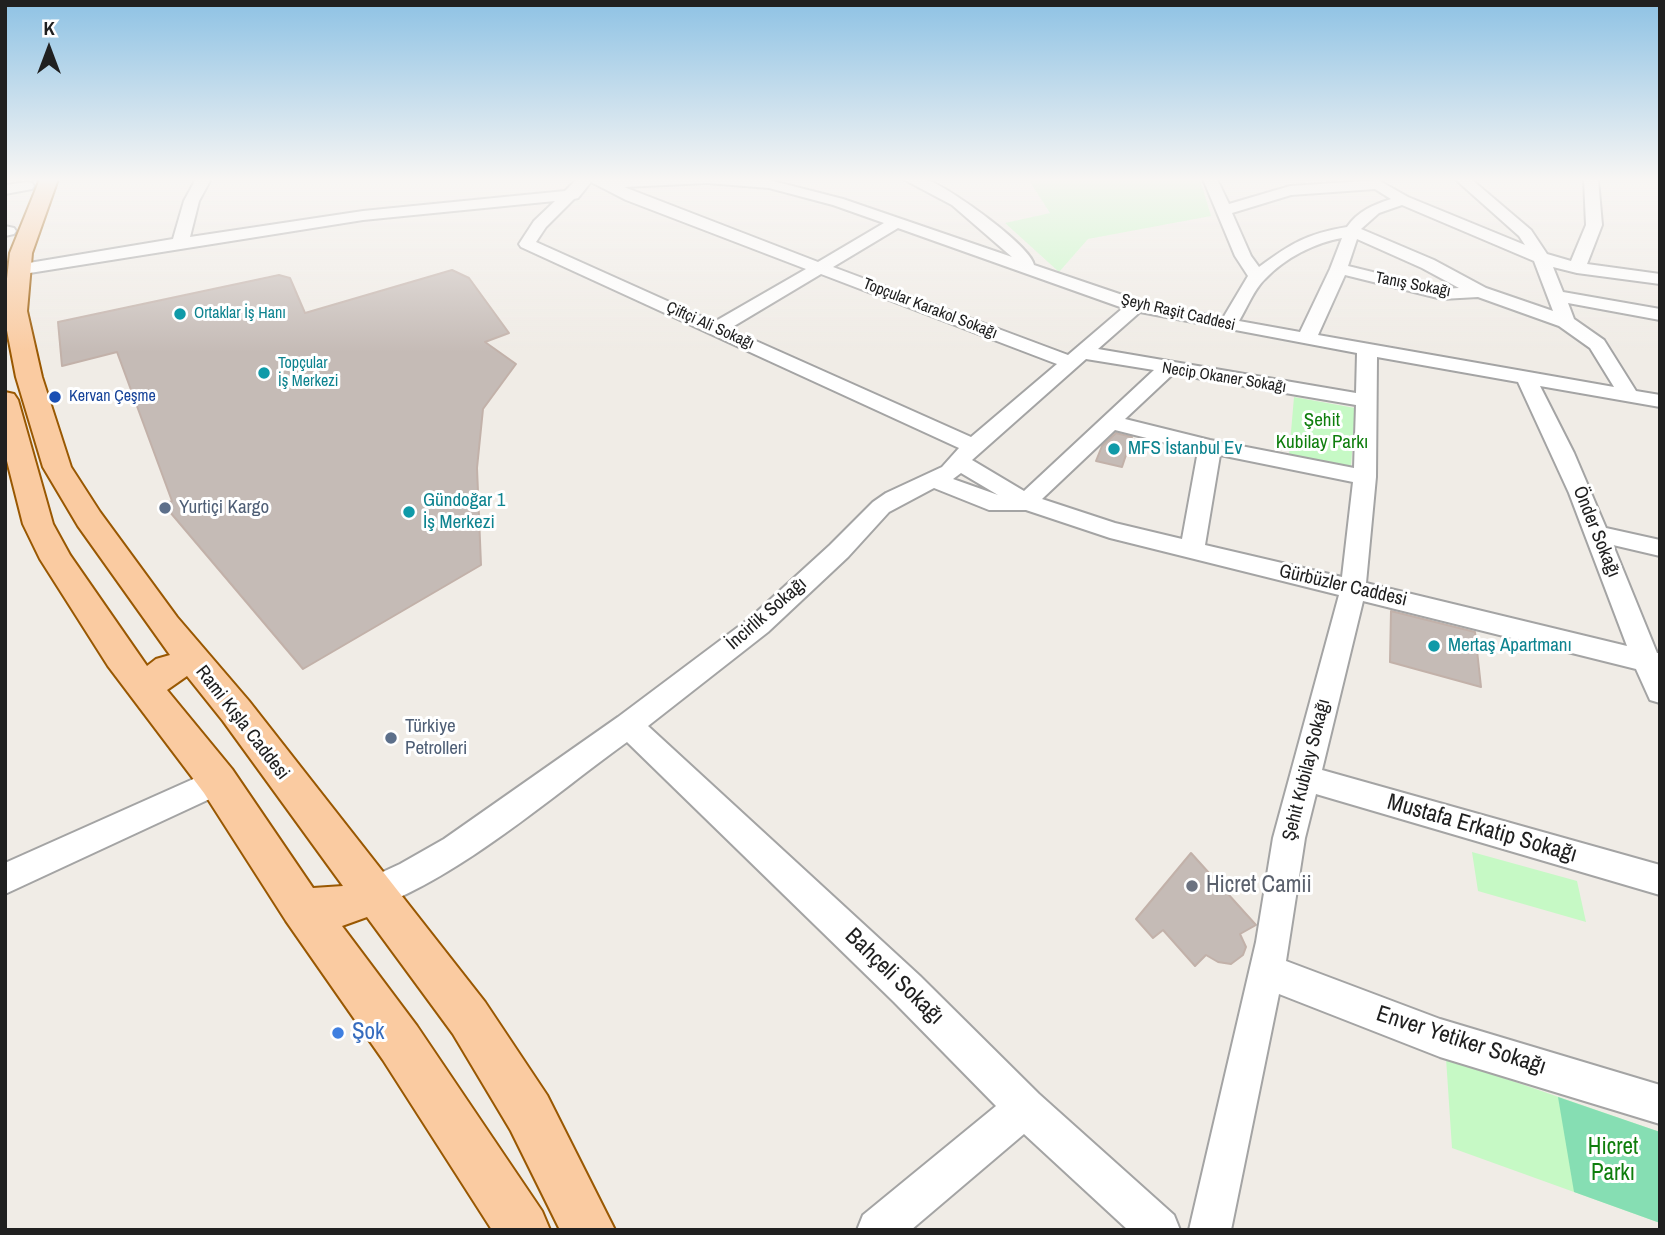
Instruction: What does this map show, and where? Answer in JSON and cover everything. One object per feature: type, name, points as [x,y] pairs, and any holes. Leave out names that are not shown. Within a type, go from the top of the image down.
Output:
[{"type":"main road","name":"Rami Kışla Caddesi","points":[[27,237],[17,270],[15,311],[29,377],[57,467],[89,519],[165,626],[469,1018],[529,1113],[588,1230]]},
{"type":"main road","points":[[5,400],[17,494],[38,524],[55,559],[144,689],[218,781],[301,907],[400,1043],[523,1230]]},
{"type":"main road","points":[[17,494],[41,484],[57,467]]},
{"type":"main road","points":[[144,689],[168,669],[194,661]]},
{"type":"main road","points":[[301,907],[319,910],[343,908],[373,893]]},
{"type":"street","points":[[181,242],[182,237]]},
{"type":"street","points":[[17,270],[221,237]]},
{"type":"street","name":"Çiftçi Ali Sokağı","points":[[532,237],[527,244],[715,329],[967,455],[1028,503]]},
{"type":"street","name":"Topçular Karakol Sokağı","points":[[739,237],[1076,357]]},
{"type":"street","points":[[715,329],[873,237]]},
{"type":"street","name":"Şeyh Raşit Caddesi","points":[[939,237],[1136,306],[1228,325],[1660,401]]},
{"type":"street","points":[[999,237],[1034,270]]},
{"type":"street","points":[[1234,237],[1242,256],[1257,276]]},
{"type":"street","points":[[1228,325],[1257,276],[1299,246],[1321,237]]},
{"type":"street","points":[[1307,338],[1339,269],[1350,237]]},
{"type":"street","points":[[1365,237],[1427,264],[1480,292]]},
{"type":"street","points":[[1490,237],[1541,258],[1577,268],[1660,279]]},
{"type":"street","points":[[1525,237],[1541,258],[1566,322]]},
{"type":"street","points":[[1577,268],[1589,237]]},
{"type":"street","name":"Tanış Sokağı","points":[[1339,269],[1442,294],[1480,292],[1566,322],[1597,344],[1622,381],[1628,395]]},
{"type":"street","points":[[1558,296],[1660,315]]},
{"type":"street","name":"İncirlik Sokağı","points":[[373,893],[412,875],[455,849],[628,725],[759,625],[881,508],[894,498],[936,481],[1136,306]]},
{"type":"street","name":"Şehit Kubilay Sokağı","points":[[1210,1230],[1273,942],[1289,838],[1353,589],[1365,477],[1367,348]]},
{"type":"street","name":"Necip Okaner Sokağı","points":[[1076,357],[1366,401]]},
{"type":"street","points":[[936,481],[989,502],[1015,505],[1028,503],[1035,492],[1167,369]]},
{"type":"street","name":"Önder Sokağı","points":[[1525,376],[1542,406],[1599,534],[1652,661],[1660,692]]},
{"type":"street","points":[[1110,422],[1210,447],[1365,477]]},
{"type":"street","points":[[1192,550],[1210,447]]},
{"type":"street","name":"Gürbüzler Caddesi","points":[[1028,503],[1110,530],[1652,661]]},
{"type":"street","points":[[1599,534],[1660,548]]},
{"type":"street","name":"Bahçeli Sokağı","points":[[628,725],[907,989],[1025,1108],[1159,1230]]},
{"type":"street","name":"Mustafa Erkatip Sokağı","points":[[1305,778],[1660,880]]},
{"type":"street","points":[[5,879],[218,781]]},
{"type":"street","name":"Enver Yetiker Sokağı","points":[[1265,971],[1440,1038],[1660,1105]]},
{"type":"street","points":[[878,1230],[1025,1108]]},
{"type":"green space","points":[[1020,237],[1101,237],[1088,239],[1059,272]]},
{"type":"green space","name":"Şehit Kubilay Parkı","points":[[1294,397],[1355,408],[1351,467],[1289,455]]},
{"type":"green space","points":[[1472,852],[1577,881],[1586,922],[1478,891]]},
{"type":"green space","name":"Hicret Parkı","points":[[1446,1058],[1660,1132],[1660,1223],[1452,1148]]},
{"type":"green space","points":[[1558,1097],[1660,1132],[1660,1223],[1574,1192]]},
{"type":"building","points":[[452,270],[469,278],[509,333],[485,342],[516,364],[483,409],[477,468],[481,565],[303,669],[164,505],[172,501],[117,352],[62,366],[58,322],[279,275],[290,278],[305,313]]},
{"type":"building","name":"MFS İstanbul Ev","points":[[1116,433],[1132,437],[1122,467],[1096,461],[1102,446]]},
{"type":"building","name":"Mertaş Apartmanı","points":[[1391,611],[1475,632],[1481,687],[1390,662]]},
{"type":"building","name":"Hicret Camii","points":[[1191,853],[1256,925],[1240,934],[1246,947],[1243,955],[1231,964],[1218,962],[1206,955],[1195,966],[1163,930],[1153,938],[1136,919]]},
{"type":"place","name":"Ortaklar İş Hanı","points":[[180,314]]},
{"type":"place","name":"Topçular İş Merkezi","points":[[264,373]]},
{"type":"place","name":"Kervan Çeşme","points":[[55,397]]},
{"type":"place","name":"MFS İstanbul Ev","points":[[1114,449]]},
{"type":"place","name":"Yurtiçi Kargo","points":[[165,508]]},
{"type":"place","name":"Gündoğar 1 İş Merkezi","points":[[409,512]]},
{"type":"place","name":"Mertaş Apartmanı","points":[[1434,646]]},
{"type":"place","name":"Türkiye Petrolleri","points":[[391,738]]},
{"type":"place","name":"Hicret Camii","points":[[1192,886]]},
{"type":"place","name":"Şok","points":[[338,1033]]}]
